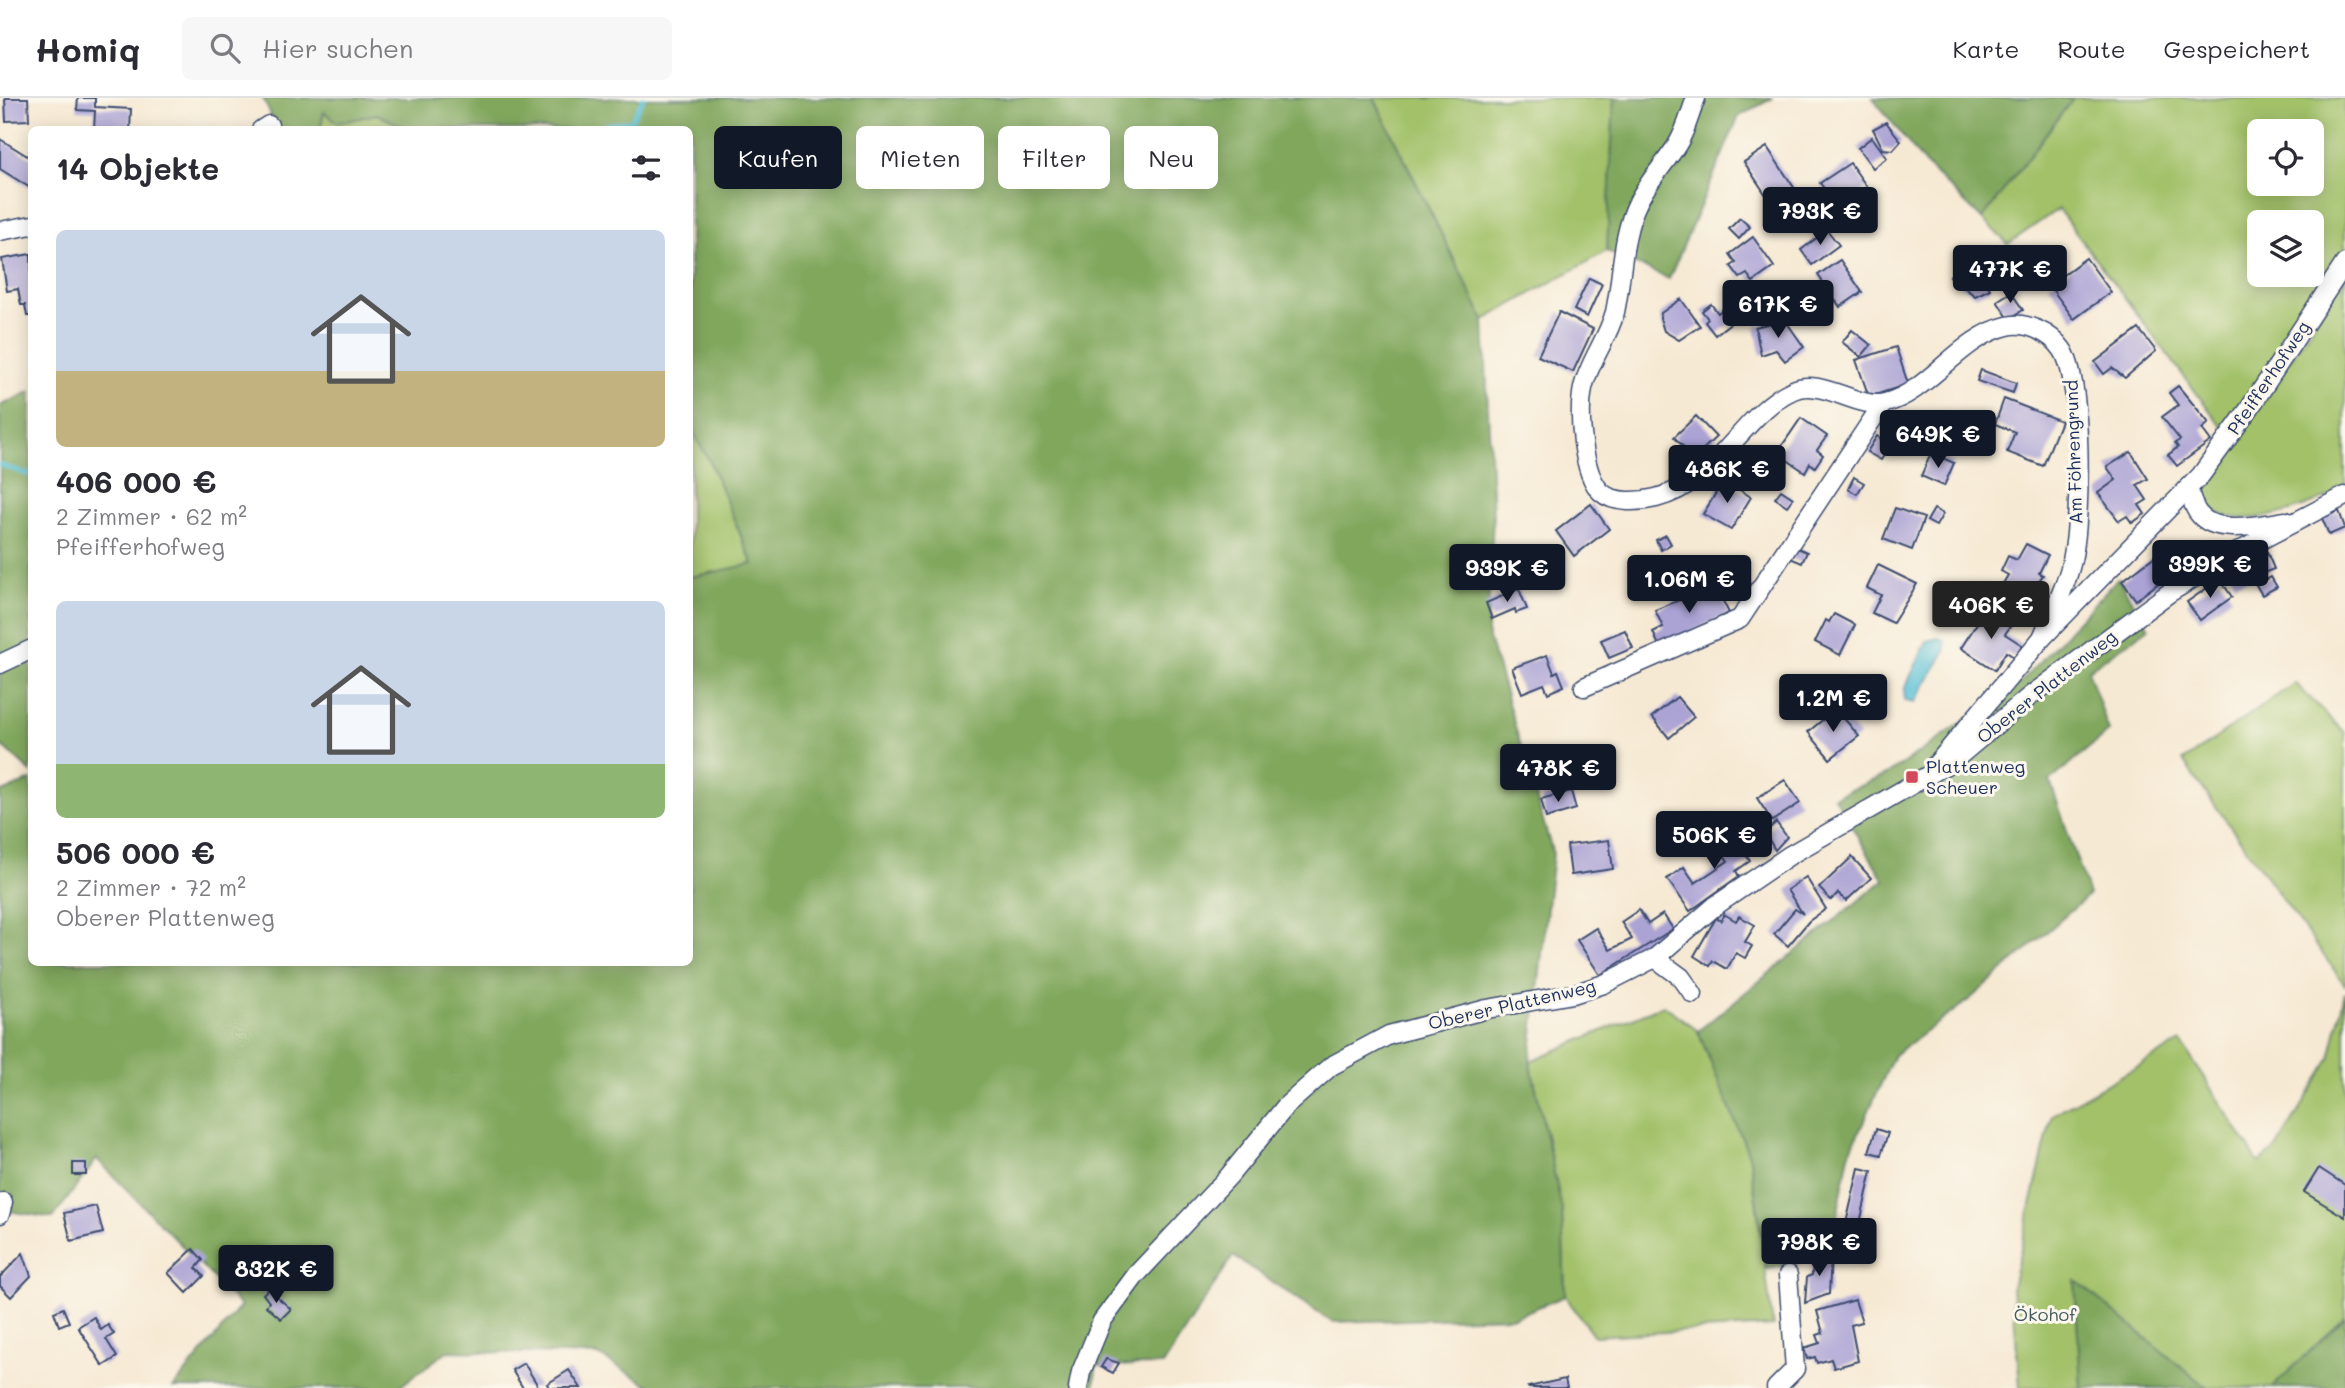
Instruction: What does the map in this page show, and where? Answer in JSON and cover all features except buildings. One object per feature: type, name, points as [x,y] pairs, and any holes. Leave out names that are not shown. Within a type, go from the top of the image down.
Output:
[{"type":"street","points":[[1696,98],[1680,141],[1639,200],[1626,232],[1623,273],[1613,318],[1583,388],[1587,463],[1601,491],[1610,498],[1637,501],[1679,489],[1704,472],[1776,401],[1796,388],[1821,389],[1882,405]]},
{"type":"street","points":[[0,231],[28,226]]},
{"type":"street","name":"Pfeifferhofweg","points":[[1928,776],[2042,638],[2188,488],[2249,409],[2345,263]]},
{"type":"street","name":"Am Föhrengrund","points":[[1584,687],[1740,619],[1882,405],[1897,399],[1976,340],[2008,325],[2034,328],[2049,336],[2063,350],[2071,371],[2077,443],[2077,526],[2069,570],[2042,638]]},
{"type":"street","points":[[2188,488],[2199,515],[2222,526],[2299,520]]},
{"type":"street","name":"Oberer Plattenweg","points":[[1078,1388],[1081,1372],[1102,1321],[1136,1275],[1229,1176],[1286,1106],[1331,1066],[1389,1035],[1487,1009],[1573,994],[1604,984],[1656,958],[1715,906],[1790,855],[1953,761],[2031,696],[2169,593],[2228,557],[2345,496]]},
{"type":"street","points":[[0,664],[28,651]]},
{"type":"street","points":[[1656,958],[1681,977],[1693,993]]},
{"type":"street","points":[[1776,1388],[1795,1369],[1788,1275]]},
{"type":"green space","points":[[263,98],[1374,98],[1484,320],[1493,518],[1487,632],[1553,854],[1530,1061],[1562,1210],[1565,1296],[1514,1317],[1332,1322],[1233,1256],[1163,1365],[1096,1366],[1094,1388],[654,1388],[598,1355],[447,1351],[398,1388],[173,1388],[241,1306],[97,1159],[53,1218],[0,1210],[0,793],[28,781],[28,966],[693,966],[693,576],[753,564],[710,462],[693,432],[693,126],[402,126],[377,114],[338,123],[324,112],[321,126],[276,126]]},
{"type":"green space","points":[[1374,98],[1614,98],[1607,251],[1484,320]]},
{"type":"green space","points":[[1614,98],[1773,98],[1739,116],[1669,279],[1607,251]]},
{"type":"green space","points":[[1873,98],[2073,98],[1982,219],[1925,164]]},
{"type":"green space","points":[[2073,98],[2345,98],[2345,250],[2324,282],[2324,210],[2247,210],[2247,287],[2321,287],[2226,432],[2058,209],[2008,244],[1982,219]]},
{"type":"green space","points":[[324,112],[338,123],[377,114],[402,126],[321,126]]},
{"type":"green space","points":[[2345,276],[2345,488],[2290,511],[2247,518],[2227,516],[2212,508],[2202,494]]},
{"type":"green space","points":[[28,392],[28,769],[0,744],[0,406]]},
{"type":"green space","points":[[693,432],[710,462],[753,565],[693,576]]},
{"type":"green space","points":[[2118,578],[2149,628],[2088,670],[2109,731],[2050,781],[2089,895],[1970,999],[1894,1055],[1849,1154],[1831,1248],[1807,1246],[1803,1262],[1767,1269],[1750,1158],[1698,1031],[1884,880],[1834,797],[1888,774],[2022,681]]},
{"type":"green space","points":[[2295,683],[2345,733],[2345,985],[2183,761]]},
{"type":"green space","name":"Ökohof","points":[[2345,992],[2345,1317],[2272,1388],[2207,1388],[2075,1281],[2081,1388],[2020,1388],[2012,1287],[2052,1115],[2181,1042],[2259,1163],[2276,1149],[2330,1059]]},
{"type":"green space","points":[[1664,1005],[1698,1031],[1750,1158],[1773,1326],[1594,1336],[1565,1296],[1562,1210],[1530,1061]]},
{"type":"green space","points":[[2075,1280],[2207,1388],[2081,1388]]},
{"type":"green space","points":[[2345,1317],[2345,1388],[2272,1388]]},
{"type":"water","points":[[1938,638],[1945,641],[1946,650],[1915,702],[1904,700],[1905,688],[1927,641]]},
{"type":"waterway","points":[[605,126],[631,121],[643,98]]},
{"type":"waterway","points":[[0,465],[28,475]]},
{"type":"place","name":"Plattenweg Scheuer","points":[[1912,777]]}]
